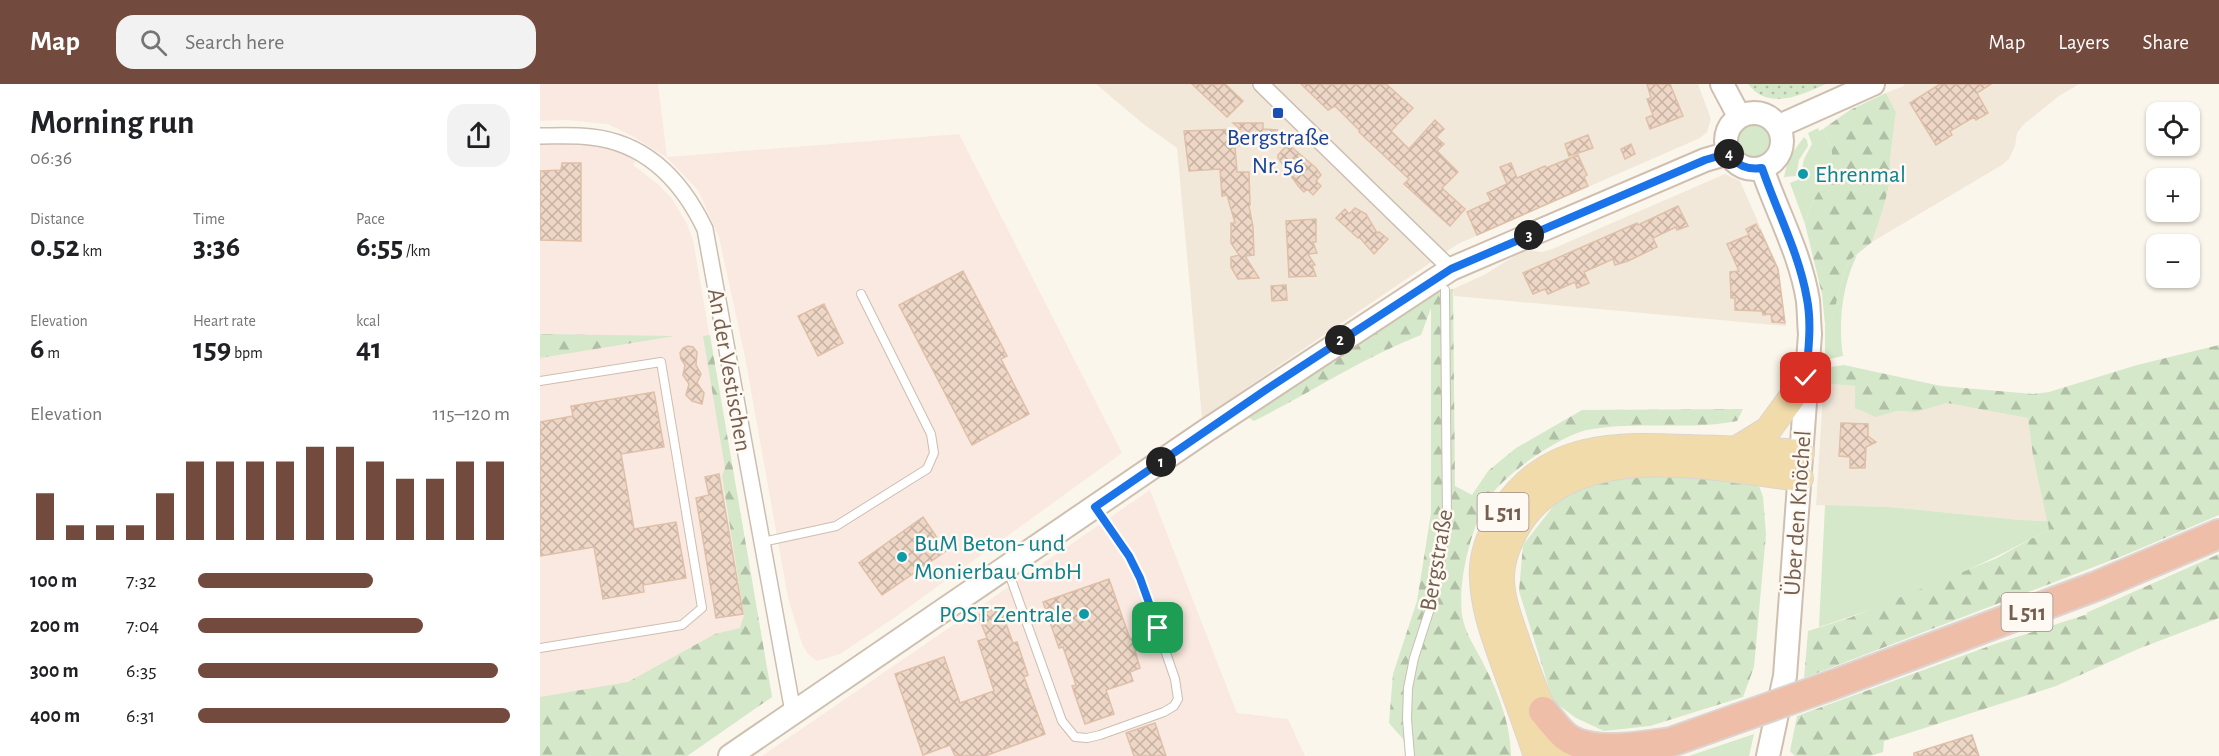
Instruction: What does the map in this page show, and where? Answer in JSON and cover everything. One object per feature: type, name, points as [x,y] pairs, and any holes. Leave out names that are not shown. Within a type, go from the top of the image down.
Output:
[{"type":"highway","name":"L 511","points":[[1629,756],[1832,685],[2099,585],[2219,534]]},
{"type":"highway","name":"L 511","points":[[1543,711],[1567,738],[1586,745],[1624,749],[1671,742]]},
{"type":"main road","points":[[1737,449],[1768,430],[1806,378]]},
{"type":"main road","name":"L 511","points":[[1537,756],[1487,613],[1482,576],[1486,550],[1495,525],[1510,501],[1528,482],[1551,466],[1588,451],[1642,446],[1737,449],[1801,465]]},
{"type":"main road","name":"L 511","points":[[1561,756],[1506,609],[1501,574],[1508,545],[1521,519],[1544,495],[1566,481],[1592,471],[1621,465],[1801,465]]},
{"type":"street","points":[[1261,84],[1448,279]]},
{"type":"street","points":[[1722,84],[1739,116]]},
{"type":"street","points":[[1779,126],[1873,84]]},
{"type":"street","points":[[1756,112],[1765,115],[1779,126],[1782,146],[1778,156],[1771,164],[1762,168],[1746,168],[1739,165],[1729,153],[1726,137],[1728,129],[1739,116],[1756,112]]},
{"type":"street","name":"An der Vestischen","points":[[540,136],[592,137],[627,147],[660,166],[685,193],[705,229],[792,712]]},
{"type":"street","points":[[730,756],[1287,376],[1448,279],[1705,160],[1729,153]]},
{"type":"street","name":"Über den Knöchel","points":[[1762,168],[1793,248],[1808,301],[1810,334],[1785,676],[1768,756]]},
{"type":"lane","name":"Bergstraße","points":[[1410,756],[1407,719],[1408,688],[1414,658],[1436,590],[1448,520],[1448,279]]},
{"type":"lane","points":[[762,542],[836,526],[927,469],[934,453],[931,434],[861,294]]},
{"type":"lane","points":[[540,381],[661,362],[702,608],[682,625],[540,648]]},
{"type":"lane","points":[[1007,567],[1062,721],[1075,737],[1087,738],[1100,735],[1164,712],[1174,706],[1178,699],[1175,679],[1140,578],[1129,556],[1095,507]]},
{"type":"shaded area","points":[[540,84],[658,84],[667,157],[959,134],[1122,453],[894,618],[840,654],[817,661],[808,654],[802,644],[788,598],[745,357],[719,237],[698,190],[666,157],[608,124],[566,120],[540,121]]},
{"type":"shaded area","points":[[1096,84],[1698,84],[1711,119],[1707,132],[1700,138],[1458,244],[1202,418],[1177,148],[1142,123]]},
{"type":"shaded area","points":[[1904,84],[2079,84],[2059,96],[2023,125],[2017,133],[2015,146],[2009,159],[2002,165],[1872,242],[1891,176],[1890,159],[1896,112],[1886,93]]},
{"type":"shaded area","points":[[540,144],[598,146],[632,157],[636,160],[633,165],[659,185],[672,199],[687,224],[693,240],[772,697],[687,756],[540,756]]},
{"type":"shaded area","points":[[1725,174],[1740,181],[1778,267],[1786,326],[1454,296],[1453,289],[1484,275],[1516,255],[1529,250],[1542,252],[1552,249]]},
{"type":"shaded area","points":[[1831,376],[1832,384],[1855,386],[1896,411],[1916,412],[1947,403],[2029,418],[2033,456],[2048,521],[1890,507],[1816,505],[1824,377]]},
{"type":"shaded area","points":[[1150,490],[1237,713],[1288,719],[1305,756],[762,756]]},
{"type":"green space","points":[[1748,84],[1826,84],[1796,96],[1775,99],[1756,92]]},
{"type":"green space","points":[[1886,93],[1896,112],[1890,159],[1891,176],[1884,206],[1872,242],[1850,260],[1845,269],[1829,330],[1825,324],[1822,294],[1805,224],[1814,199],[1831,167],[1830,144],[1823,129],[1850,110]]},
{"type":"green space","points":[[1753,123],[1765,128],[1770,140],[1765,152],[1753,157],[1741,152],[1736,140],[1741,128]]},
{"type":"green space","points":[[1818,128],[1819,131],[1823,129],[1830,144],[1831,167],[1814,199],[1805,224],[1790,183],[1800,179],[1804,159],[1812,144],[1808,133]]},
{"type":"green space","points":[[1804,137],[1808,146],[1799,160],[1796,176],[1784,177],[1788,159]]},
{"type":"green space","points":[[1857,255],[1842,305],[1843,356],[1825,360],[1825,324],[1829,329],[1845,269],[1850,260]]},
{"type":"green space","points":[[1453,289],[1455,486],[1472,495],[1488,471],[1516,448],[1582,410],[1743,409],[1737,421],[1719,424],[1606,427],[1575,434],[1561,440],[1530,460],[1502,482],[1485,504],[1466,558],[1461,602],[1462,615],[1469,636],[1500,700],[1507,722],[1511,756],[1408,756],[1403,739],[1389,723],[1393,674],[1417,601],[1431,513],[1431,308],[1421,335],[1357,365],[1254,421],[1249,418],[1429,295]]},
{"type":"green space","points":[[540,334],[675,336],[540,358]]},
{"type":"green space","points":[[710,335],[772,697],[687,756],[540,756],[540,697],[628,682],[715,634],[740,628],[744,615],[722,476],[725,468],[703,336]]},
{"type":"green space","points":[[2219,345],[2219,515],[2125,555],[1804,678],[1808,631],[1849,618],[1997,558],[2049,529],[2033,456],[2028,418],[1947,403],[1916,412],[1896,411],[1876,417],[1855,408],[1855,386],[1831,384],[1831,367],[1844,365],[1941,386],[2033,394],[2049,392],[2137,365]]},
{"type":"green space","points":[[1644,470],[1758,483],[1763,497],[1766,534],[1754,667],[1743,697],[1650,726],[1604,731],[1576,718],[1553,701],[1519,591],[1523,545],[1566,490]]},
{"type":"green space","points":[[1825,505],[1890,507],[2048,521],[2049,529],[1937,584],[1819,627]]},
{"type":"green space","points":[[2219,554],[2219,618],[2138,649],[2056,686],[1884,741],[1883,752],[1870,756],[1795,756],[1790,751],[1797,716],[1995,644],[2088,614],[2086,613]]},
{"type":"green space","points":[[1754,734],[1749,756],[1689,756]]},
{"type":"building","points":[[1192,84],[1225,84],[1243,101],[1227,117]]},
{"type":"building","points":[[1301,84],[1386,84],[1413,108],[1391,131],[1409,149],[1435,120],[1444,129],[1436,137],[1444,144],[1437,151],[1458,172],[1442,188],[1465,209],[1450,226],[1404,184],[1409,179],[1335,106],[1328,110]]},
{"type":"building","points":[[1647,84],[1670,84],[1683,116],[1650,129],[1646,118],[1653,115],[1647,99],[1651,98]]},
{"type":"building","points":[[1940,84],[1991,84],[1977,93],[1988,113],[1976,120],[1974,117],[1950,131],[1952,135],[1936,145],[1910,103]]},
{"type":"building","points":[[1233,123],[1263,123],[1263,129],[1278,130],[1250,141],[1243,141],[1243,144],[1235,147],[1237,172],[1249,172],[1249,206],[1253,227],[1254,255],[1245,256],[1259,278],[1238,279],[1231,267],[1231,257],[1239,255],[1231,243],[1231,223],[1235,223],[1227,195],[1222,196],[1220,169],[1189,171],[1184,131],[1240,129]]},
{"type":"building","points":[[1588,135],[1593,148],[1569,156],[1565,144]]},
{"type":"building","points":[[1288,144],[1321,175],[1316,181],[1321,186],[1313,195],[1307,189],[1304,192],[1299,187],[1278,158]]},
{"type":"building","points":[[1631,144],[1635,154],[1625,159],[1621,149]]},
{"type":"building","points":[[1578,155],[1587,175],[1584,177],[1588,186],[1477,235],[1467,212],[1491,201],[1487,193],[1507,184],[1500,167],[1511,163],[1517,178]]},
{"type":"building","points":[[562,163],[581,163],[581,241],[540,240],[540,171],[561,170]]},
{"type":"building","points":[[1678,206],[1688,226],[1677,230],[1676,227],[1653,238],[1657,247],[1628,261],[1615,265],[1613,259],[1584,272],[1589,283],[1577,288],[1575,282],[1548,294],[1545,289],[1533,294],[1523,273]]},
{"type":"building","points":[[1355,208],[1366,214],[1377,233],[1379,232],[1388,239],[1374,254],[1360,238],[1336,218],[1345,209],[1349,214]]},
{"type":"building","points":[[1316,219],[1316,242],[1313,242],[1317,253],[1308,254],[1315,265],[1312,265],[1316,276],[1289,277],[1286,221]]},
{"type":"building","points":[[1756,224],[1778,269],[1785,323],[1772,322],[1771,314],[1763,315],[1762,311],[1735,310],[1735,298],[1731,298],[1730,272],[1739,271],[1727,244],[1749,235],[1746,229]]},
{"type":"building","points":[[963,271],[1007,356],[1001,359],[1029,414],[972,445],[899,305]]},
{"type":"building","points":[[1286,285],[1287,300],[1272,301],[1271,286]]},
{"type":"building","points":[[824,304],[843,343],[818,356],[798,316]]},
{"type":"building","points":[[688,346],[693,347],[697,352],[696,365],[701,374],[697,383],[704,393],[702,404],[692,401],[686,395],[689,384],[683,375],[685,365],[680,353]]},
{"type":"building","points":[[654,392],[664,447],[621,454],[634,529],[676,522],[686,578],[643,585],[644,592],[603,599],[594,547],[540,556],[540,422],[573,416],[571,406]]},
{"type":"building","points":[[1841,423],[1868,424],[1868,436],[1876,442],[1866,447],[1865,468],[1850,468],[1850,457],[1839,456]]},
{"type":"building","points":[[719,474],[743,614],[716,618],[696,498],[709,495],[705,477]]},
{"type":"building","name":"BuM Beton- und Monierbau GmbH","points":[[923,517],[946,551],[882,595],[859,563]]},
{"type":"building","points":[[1109,579],[1130,639],[1148,633],[1153,645],[1135,651],[1140,668],[1130,672],[1133,681],[1106,690],[1114,714],[1085,724],[1072,686],[1076,685],[1063,647],[1059,648],[1043,602]]},
{"type":"building","points":[[1000,607],[1013,643],[1017,642],[1028,675],[1024,677],[1045,734],[985,756],[955,756],[950,745],[923,755],[895,674],[944,657],[960,703],[994,691],[978,641],[987,638],[978,615]]},
{"type":"building","points":[[1155,723],[1166,756],[1134,756],[1126,733]]},
{"type":"building","points":[[1972,735],[1979,756],[1914,756],[1914,753]]},
{"type":"place","name":"Bergstraße Nr. 56","points":[[1278,113]]},
{"type":"place","name":"Ehrenmal","points":[[1803,174]]},
{"type":"place","name":"BuM Beton- und Monierbau GmbH","points":[[902,557]]},
{"type":"place","name":"POST Zentrale","points":[[1084,614]]},
{"type":"route","points":[[1158,628],[1140,578],[1129,556],[1095,507],[1267,389],[1451,269],[1705,160],[1729,153],[1739,165],[1754,170],[1762,168],[1802,274],[1808,301],[1810,334],[1806,378]]}]
